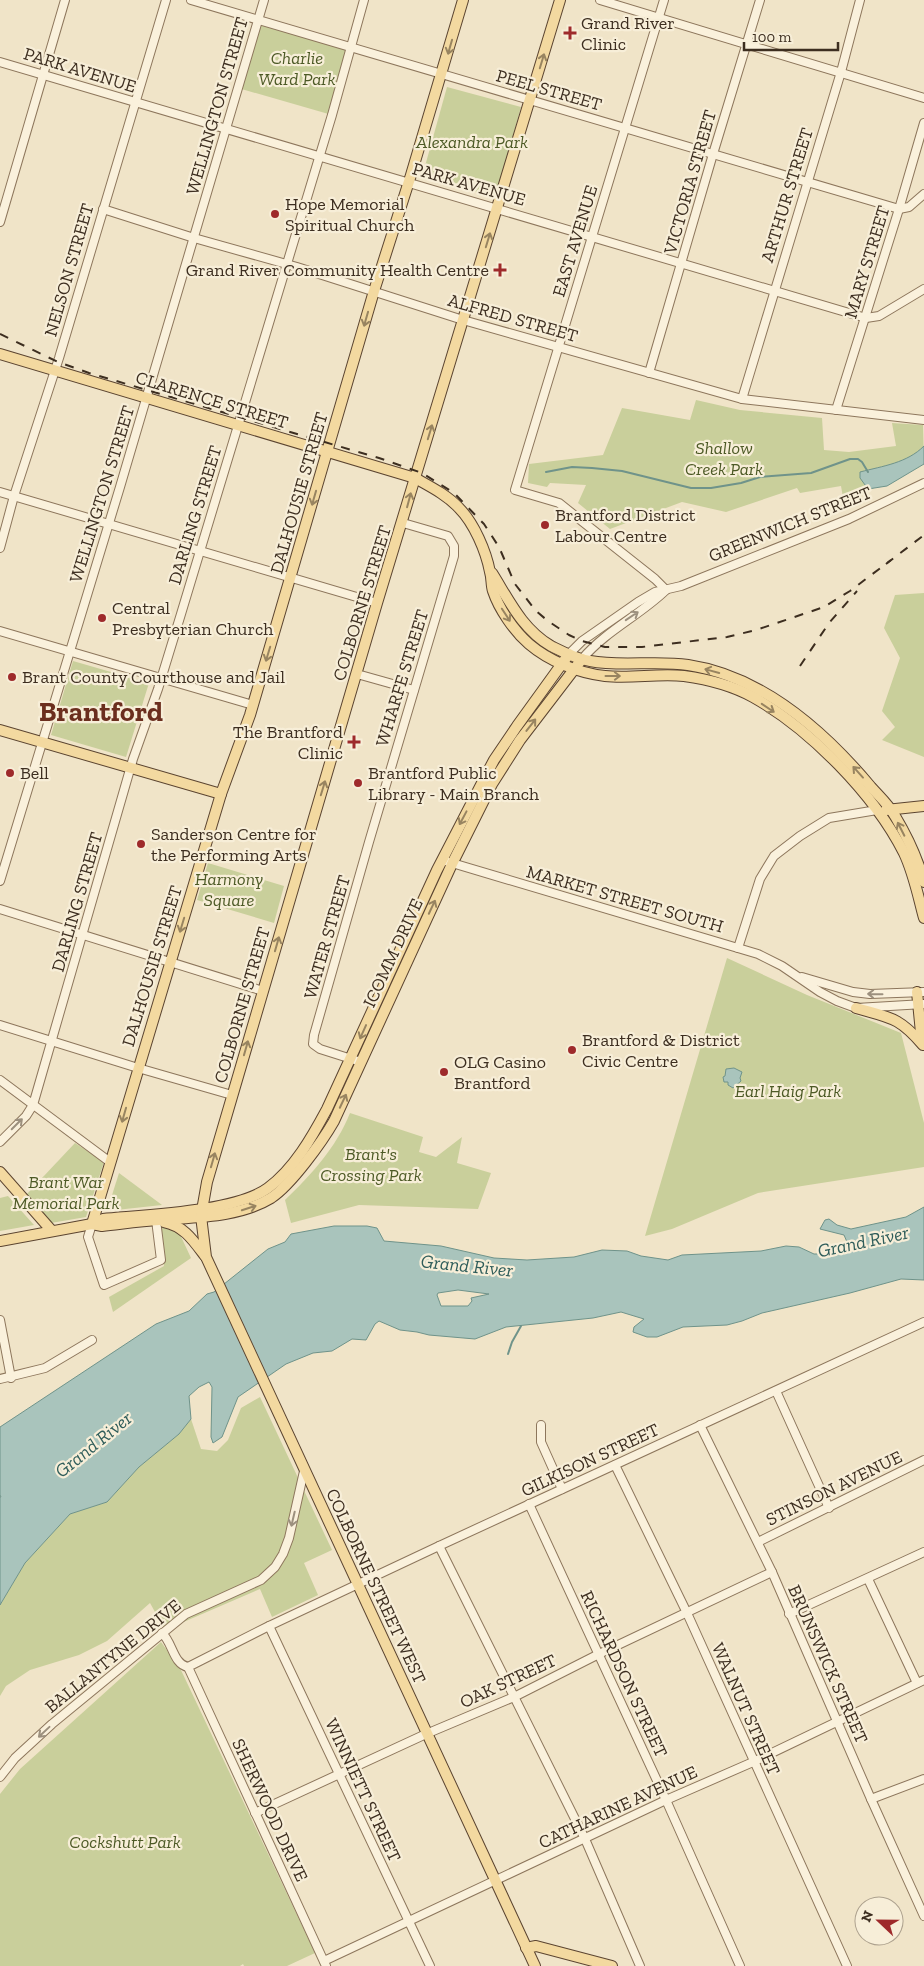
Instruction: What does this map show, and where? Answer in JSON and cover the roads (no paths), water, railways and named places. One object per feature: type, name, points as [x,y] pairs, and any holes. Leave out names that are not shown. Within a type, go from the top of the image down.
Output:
[{"type":"main road","name":"DALHOUSIE STREET","points":[[92,1224],[221,794],[253,705],[374,291],[442,75],[463,0]]},
{"type":"main road","name":"COLBORNE STREET","points":[[201,1212],[207,1182],[232,1094],[415,478],[560,0]]},
{"type":"main road","name":"CLARENCE STREET","points":[[0,354],[415,478],[444,495],[460,509],[476,534],[490,570]]},
{"type":"main road","points":[[490,570],[514,610],[528,627],[550,645],[569,654],[582,659],[621,664],[672,663],[690,665],[737,678],[784,706],[824,738],[858,771],[890,809],[904,834],[924,882]]},
{"type":"main road","points":[[490,570],[493,590],[500,605],[514,626],[529,644],[561,664],[605,676],[684,676],[714,683],[745,694],[785,719],[830,756],[877,810],[895,837],[913,875],[924,918]]},
{"type":"main road","name":"ICOMM DRIVE","points":[[201,1212],[251,1197],[268,1189],[286,1172],[312,1138],[356,1060],[494,760],[569,654]]},
{"type":"main road","name":"ICOMM DRIVE","points":[[447,862],[520,740],[582,659]]},
{"type":"main road","points":[[0,730],[221,794]]},
{"type":"main road","points":[[877,810],[924,806]]},
{"type":"main road","points":[[920,992],[923,1047]]},
{"type":"main road","points":[[856,1008],[896,1019],[908,1028],[923,1047]]},
{"type":"main road","points":[[0,1172],[52,1231]]},
{"type":"main road","points":[[92,1224],[102,1226],[156,1220],[201,1212]]},
{"type":"main road","points":[[0,1241],[92,1224],[103,1219],[201,1212]]},
{"type":"main road","name":"COLBORNE STREET WEST","points":[[201,1212],[206,1256],[535,1966]]},
{"type":"main road","points":[[156,1220],[179,1227],[190,1236],[206,1256]]},
{"type":"main road","points":[[526,1948],[536,1946],[612,1966]]},
{"type":"street","points":[[0,222],[65,0]]},
{"type":"street","name":"NELSON STREET","points":[[0,548],[14,496],[55,370],[166,0]]},
{"type":"street","name":"PEEL STREET","points":[[191,0],[899,209]]},
{"type":"street","name":"WELLINGTON STREET","points":[[0,880],[109,524],[264,0]]},
{"type":"street","name":"DARLING STREET","points":[[0,1142],[26,1116],[33,1105],[131,767],[161,679],[200,551],[364,0]]},
{"type":"street","points":[[600,0],[924,98]]},
{"type":"street","name":"EAST AVENUE","points":[[664,0],[515,490],[559,503],[655,579],[666,590]]},
{"type":"street","name":"VICTORIA STREET","points":[[649,373],[760,0]]},
{"type":"street","name":"ARTHUR STREET","points":[[742,398],[841,72],[860,0]]},
{"type":"street","name":"PARK AVENUE","points":[[0,62],[866,318]]},
{"type":"street","name":"MARY STREET","points":[[836,410],[866,318],[924,123]]},
{"type":"street","points":[[899,209],[909,206],[924,194]]},
{"type":"street","name":"ALFRED STREET","points":[[102,209],[374,291],[463,320],[742,398],[924,420]]},
{"type":"street","points":[[866,318],[880,316],[924,289]]},
{"type":"street","name":"GREENWICH STREET","points":[[569,654],[582,641],[655,592],[666,590],[849,518],[924,483]]},
{"type":"street","points":[[0,492],[378,603]]},
{"type":"street","name":"WHARFE STREET","points":[[370,838],[454,556],[454,546],[448,536],[403,522]]},
{"type":"street","name":"GREENWICH STREET","points":[[582,659],[613,629],[655,601],[666,590]]},
{"type":"street","points":[[0,631],[253,705]]},
{"type":"street","points":[[358,674],[414,690]]},
{"type":"street","points":[[738,948],[760,879],[774,856],[800,836],[829,818],[877,810]]},
{"type":"street","name":"WATER STREET","points":[[356,1060],[320,1049],[313,1044],[370,838]]},
{"type":"street","name":"MARKET STREET SOUTH","points":[[447,862],[766,957],[820,992],[856,1008],[921,1005]]},
{"type":"street","points":[[0,909],[263,991]]},
{"type":"street","name":"MARKET STREET SOUTH","points":[[795,975],[853,992],[870,994],[920,992]]},
{"type":"street","points":[[0,1025],[138,1068],[232,1094]]},
{"type":"street","points":[[0,1080],[110,1162]]},
{"type":"street","points":[[92,1224],[88,1237],[104,1285],[162,1260],[156,1220]]},
{"type":"street","points":[[0,1320],[11,1378]]},
{"type":"street","name":"GILKISON STREET","points":[[269,1626],[528,1504],[924,1322]]},
{"type":"street","points":[[0,1379],[11,1378],[45,1368],[92,1340]]},
{"type":"street","points":[[776,1390],[829,1508]]},
{"type":"street","points":[[542,1425],[541,1442],[562,1489]]},
{"type":"street","name":"BRUNSWICK STREET","points":[[700,1426],[772,1572],[870,1799],[924,1916]]},
{"type":"street","name":"STINSON AVENUE","points":[[758,1542],[924,1460]]},
{"type":"street","name":"WALNUT STREET","points":[[615,1465],[686,1613],[847,1966]]},
{"type":"street","name":"BALLANTYNE DRIVE","points":[[0,1777],[15,1758],[52,1724],[186,1614],[261,1580],[275,1567],[283,1554],[289,1538],[304,1471]]},
{"type":"street","name":"RICHARDSON STREET","points":[[528,1504],[666,1800],[740,1966]]},
{"type":"street","points":[[439,1546],[585,1839],[640,1966]]},
{"type":"street","points":[[789,1614],[924,1552]]},
{"type":"street","name":"OAK STREET","points":[[255,1813],[426,1734],[514,1697],[599,1654],[772,1572]]},
{"type":"street","points":[[868,1579],[920,1681]]},
{"type":"street","points":[[188,1667],[269,1626]]},
{"type":"street","name":"WINNIETT STREET","points":[[269,1626],[430,1966]]},
{"type":"street","name":"SHERWOOD DRIVE","points":[[162,1633],[170,1642],[179,1663],[188,1667],[325,1964]]},
{"type":"street","name":"CATHARINE AVENUE","points":[[325,1964],[408,1920],[666,1800],[754,1762],[920,1681]]},
{"type":"street","points":[[870,1799],[924,1779]]},
{"type":"water","points":[[924,446],[924,464],[887,486],[868,489],[860,478],[860,472],[902,460]]},
{"type":"water","points":[[734,1068],[742,1072],[741,1081],[733,1088],[728,1085],[728,1082],[724,1082],[723,1077],[725,1076],[726,1069]]},
{"type":"water","name":"Grand River","points":[[924,1207],[924,1280],[901,1279],[762,1313],[727,1325],[683,1327],[657,1337],[647,1337],[633,1332],[634,1327],[644,1319],[621,1312],[593,1318],[506,1327],[475,1339],[429,1335],[400,1330],[379,1321],[375,1324],[366,1340],[352,1339],[332,1351],[313,1353],[286,1364],[238,1397],[222,1437],[213,1443],[211,1437],[212,1387],[209,1382],[199,1387],[189,1396],[191,1419],[179,1434],[139,1467],[107,1502],[70,1514],[25,1563],[0,1605],[0,1427],[156,1324],[189,1311],[207,1294],[214,1292],[268,1249],[285,1242],[291,1234],[334,1226],[367,1226],[377,1228],[384,1241],[441,1246],[494,1258],[527,1260],[574,1257],[602,1250],[627,1251],[641,1256],[668,1260],[682,1255],[761,1251],[786,1246],[799,1247],[814,1254],[828,1254],[843,1247],[847,1242],[844,1235],[820,1229],[825,1220],[829,1219],[837,1225],[851,1229],[906,1217]],"holes":[[[458,1290],[489,1294],[471,1298],[472,1301],[468,1306],[441,1306],[437,1295],[438,1293]]]},
{"type":"waterway","points":[[546,472],[572,467],[622,471],[691,488],[711,488],[741,483],[760,477],[811,473],[850,459],[858,459],[868,472]]},
{"type":"waterway","points":[[508,1354],[521,1326]]},
{"type":"railway","points":[[0,334],[58,362],[89,373],[379,458],[422,473],[454,493],[484,524],[499,547],[515,584],[536,611],[569,635],[582,641],[605,647],[642,647],[727,637],[756,630],[824,607],[850,591],[891,560]]},
{"type":"railway","points":[[886,564],[924,535]]},
{"type":"railway","points":[[800,666],[829,623],[857,591]]},
{"type":"place","name":"Grand River Clinic","points":[[570,33]]},
{"type":"place","name":"Hope Memorial Spiritual Church","points":[[275,214]]},
{"type":"place","name":"Grand River Community Health Centre","points":[[500,270]]},
{"type":"place","name":"Brantford District Labour Centre","points":[[545,525]]},
{"type":"place","name":"Central Presbyterian Church","points":[[102,618]]},
{"type":"place","name":"Brant County Courthouse and Jail","points":[[12,677]]},
{"type":"place","name":"The Brantford Clinic","points":[[354,742]]},
{"type":"place","name":"Bell","points":[[10,773]]},
{"type":"place","name":"Brantford Public Library - Main Branch","points":[[358,783]]},
{"type":"place","name":"Sanderson Centre for the Performing Arts","points":[[141,844]]},
{"type":"place","name":"Brantford & District Civic Centre","points":[[572,1050]]},
{"type":"place","name":"OLG Casino Brantford","points":[[444,1072]]},
{"type":"district","name":"Brantford","points":[[101,711]]},
{"type":"park label","name":"Charlie Ward Park","points":[[297,68]]},
{"type":"park label","name":"Alexandra Park","points":[[472,142]]},
{"type":"park label","name":"Shallow Creek Park","points":[[724,458]]},
{"type":"park label","name":"Harmony Square","points":[[229,890]]},
{"type":"park label","name":"Earl Haig Park","points":[[788,1091]]},
{"type":"park label","name":"Brant's Crossing Park","points":[[371,1164]]},
{"type":"park label","name":"Brant War Memorial Park","points":[[66,1192]]},
{"type":"park label","name":"Cockshutt Park","points":[[125,1842]]}]
